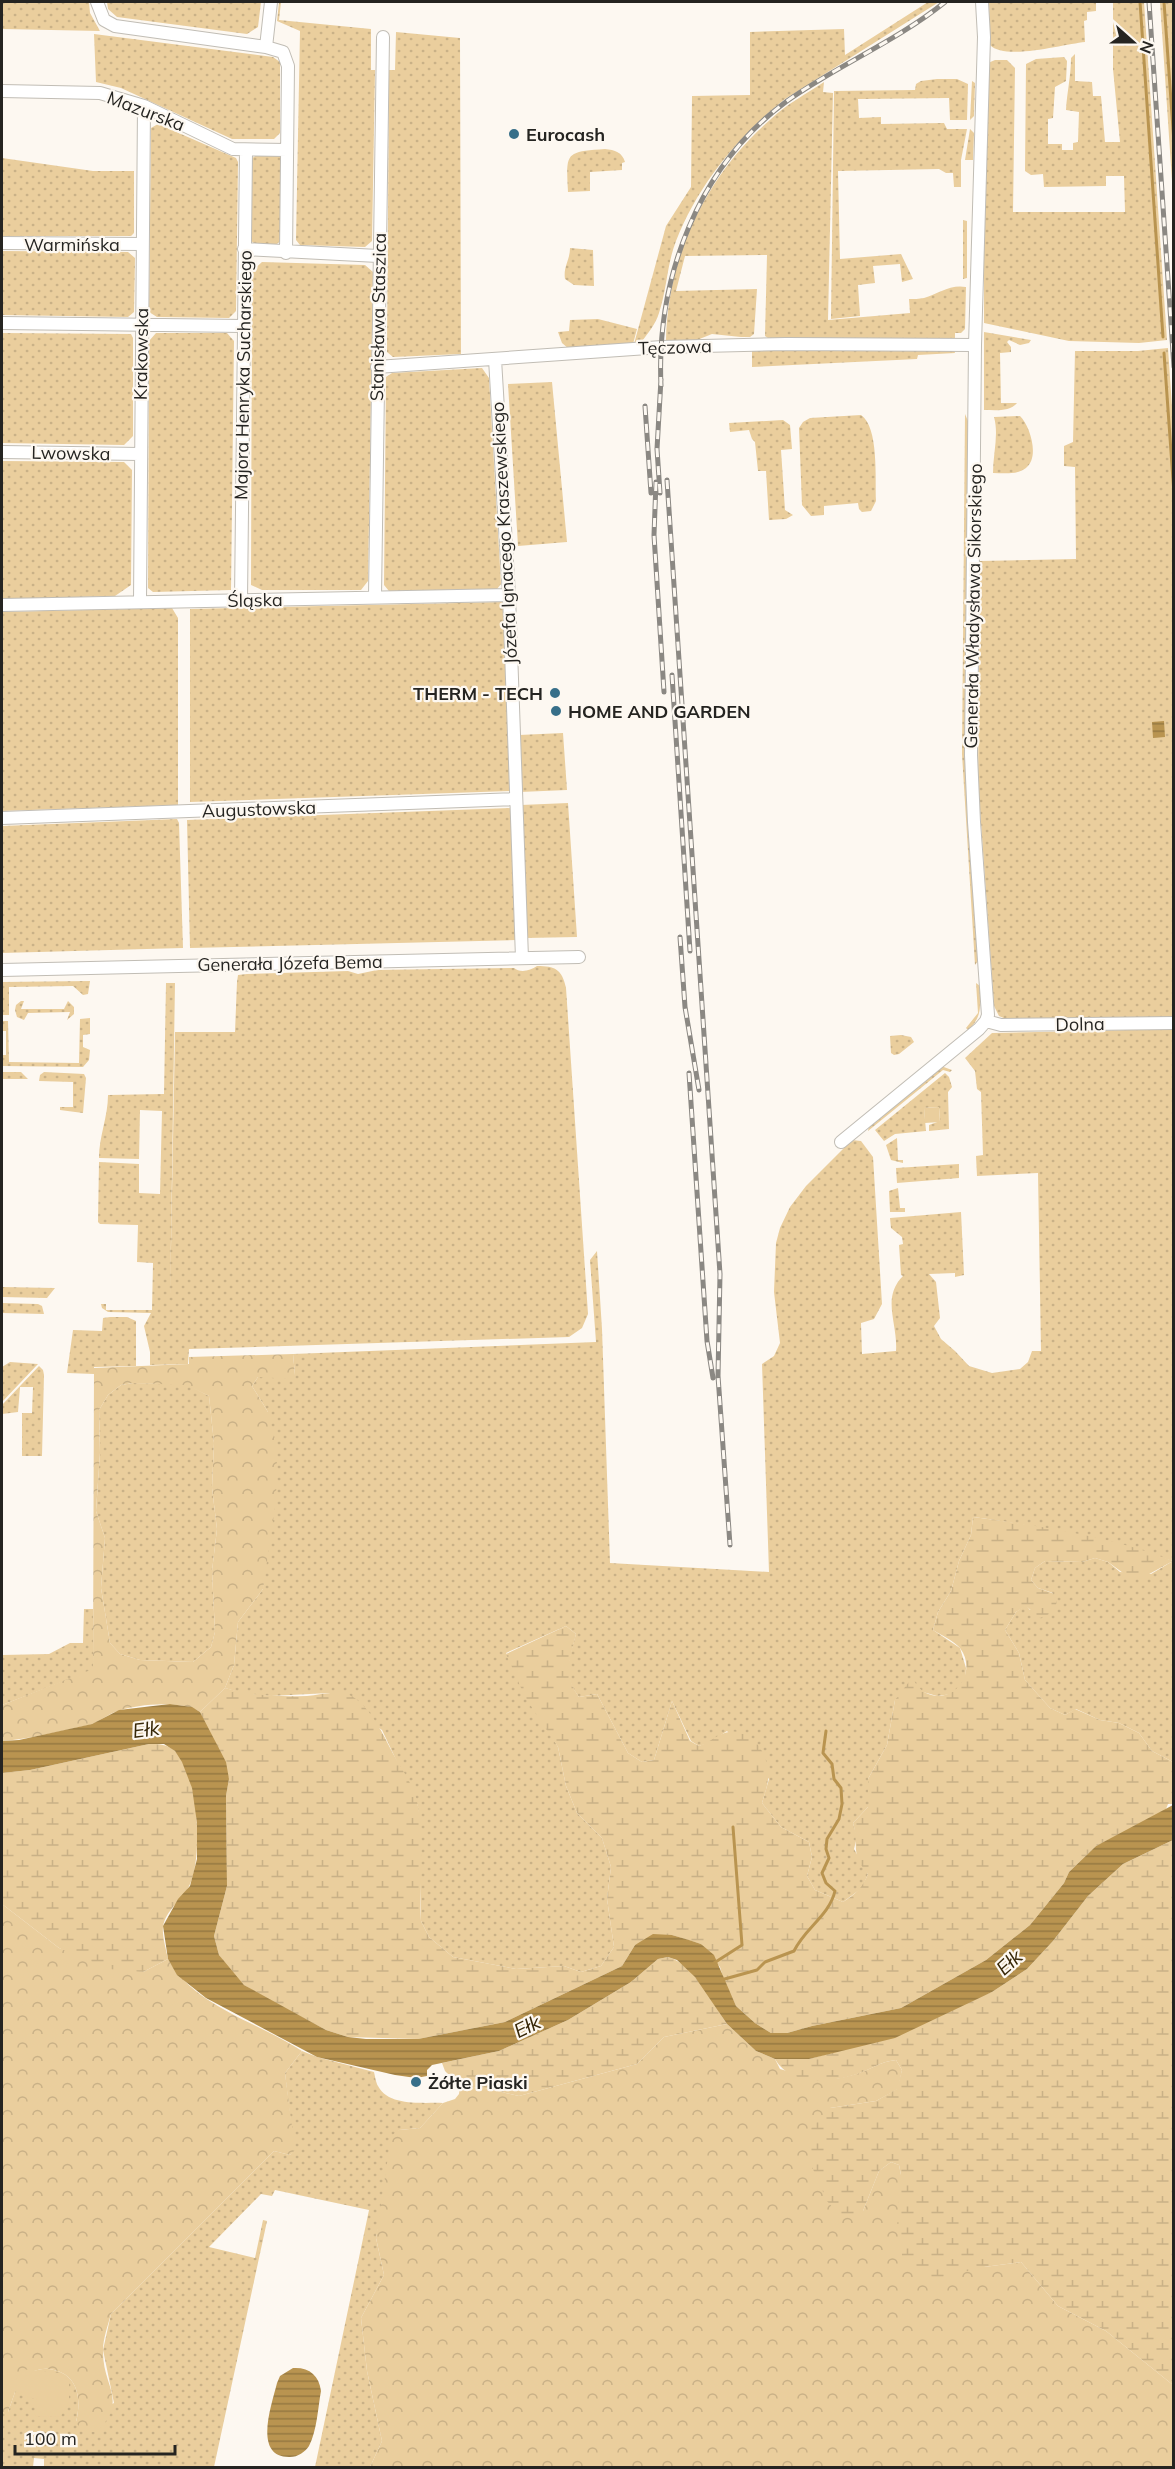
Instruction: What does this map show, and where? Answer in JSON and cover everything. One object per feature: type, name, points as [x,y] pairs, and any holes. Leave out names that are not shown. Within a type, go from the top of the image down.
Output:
[{"type":"street","points":[[97,2],[104,20],[115,26],[266,47],[283,52],[287,57],[286,253]]},
{"type":"street","points":[[266,47],[271,2]]},
{"type":"street","name":"Generała Władysława Sikorskiego","points":[[982,2],[984,37],[975,345],[971,755],[988,1009],[986,1021]]},
{"type":"street","name":"Stanisława Staszica","points":[[375,597],[378,256],[383,37]]},
{"type":"street","name":"Mazurska","points":[[2,91],[99,93],[144,106],[232,148],[246,151],[287,150]]},
{"type":"street","name":"Krakowska","points":[[140,601],[144,106]]},
{"type":"street","name":"Majora Henryka Sucharskiego","points":[[241,600],[246,151]]},
{"type":"street","name":"Warmińska","points":[[2,243],[142,244]]},
{"type":"street","points":[[244,249],[286,253],[378,256]]},
{"type":"street","points":[[2,323],[243,326]]},
{"type":"street","name":"Tęczowa","points":[[377,367],[662,347],[786,344],[975,345]]},
{"type":"street","name":"Józefa Ignacego Kraszewskiego","points":[[495,359],[508,595],[522,958]]},
{"type":"street","name":"Lwowska","points":[[2,452],[140,454]]},
{"type":"street","name":"Śląska","points":[[2,605],[508,595]]},
{"type":"street","name":"Augustowska","points":[[2,818],[516,799]]},
{"type":"street","name":"Generała Józefa Bema","points":[[2,970],[579,957]]},
{"type":"street","points":[[841,1142],[986,1021]]},
{"type":"street","name":"Dolna","points":[[986,1021],[1001,1025],[1173,1023]]},
{"type":"green space","points":[[2,2],[89,2],[90,13],[100,31],[2,29]]},
{"type":"green space","points":[[107,2],[261,2],[258,27],[247,34],[117,17],[108,9]]},
{"type":"green space","points":[[279,2],[281,2],[279,20],[371,29],[371,70],[375,70],[372,241],[365,247],[300,245],[296,240],[300,31],[277,21]]},
{"type":"green space","points":[[928,2],[939,2],[785,99],[736,145],[708,181],[685,220],[673,250],[658,317],[640,344],[634,344],[666,226],[691,187],[692,96],[750,95],[750,32],[844,29],[845,55]]},
{"type":"green space","points":[[989,2],[1096,2],[1096,11],[1087,12],[1087,20],[1084,21],[1085,42],[1008,52],[990,45]]},
{"type":"green space","points":[[1113,2],[1144,2],[1167,340],[1139,343],[1069,341],[984,323],[988,63],[995,60],[1007,60],[1015,68],[1013,212],[1125,212],[1124,176],[1106,176],[1106,186],[1044,187],[1043,174],[1031,175],[1025,171],[1026,64],[1036,59],[1064,57],[1067,61],[1066,81],[1055,87],[1053,118],[1048,119],[1048,144],[1062,144],[1062,150],[1073,150],[1073,143],[1078,142],[1079,112],[1066,110],[1071,58],[1075,54],[1075,81],[1092,82],[1093,96],[1101,96],[1105,142],[1120,142],[1113,69]]},
{"type":"green space","points":[[1160,2],[1173,2],[1173,196]]},
{"type":"green space","points":[[396,32],[460,38],[461,354],[393,357],[387,352],[389,70],[395,70]]},
{"type":"green space","points":[[94,34],[273,57],[280,62],[280,133],[274,139],[232,139],[121,88],[96,82]]},
{"type":"green space","points":[[957,79],[968,84],[967,120],[950,120],[949,98],[858,99],[859,118],[881,117],[881,124],[944,123],[947,129],[967,129],[961,160],[961,187],[954,187],[953,173],[946,173],[939,169],[838,171],[840,259],[901,254],[913,279],[902,282],[900,264],[873,266],[875,283],[858,285],[860,316],[831,319],[834,91],[915,90],[916,84],[921,81]]},
{"type":"green space","points":[[972,81],[975,83],[974,116],[970,120]]},
{"type":"green space","points":[[824,82],[823,92],[833,93],[828,320],[910,313],[909,299],[924,298],[960,286],[966,287],[965,329],[961,333],[955,333],[955,339],[768,338],[765,336],[767,255],[685,256],[676,291],[757,289],[754,334],[750,337],[741,337],[712,334],[697,340],[666,341],[668,310],[683,248],[710,191],[748,141],[771,119]]},
{"type":"green space","points":[[158,124],[236,158],[238,162],[236,311],[229,318],[157,317],[149,312],[151,128]]},
{"type":"green space","points":[[970,129],[974,133],[973,160],[965,160]]},
{"type":"green space","points":[[605,149],[615,151],[622,156],[625,162],[622,163],[622,170],[590,172],[590,191],[568,192],[567,169],[571,157],[582,151]]},
{"type":"green space","points":[[258,154],[280,156],[282,159],[282,239],[276,245],[255,245],[249,238],[251,159]]},
{"type":"green space","points":[[2,158],[93,171],[134,171],[134,233],[131,236],[2,236]]},
{"type":"green space","points":[[963,220],[967,221],[967,278],[963,279]]},
{"type":"green space","points":[[570,248],[593,250],[594,286],[574,285],[565,279]]},
{"type":"green space","points":[[2,251],[128,252],[135,258],[134,312],[128,317],[2,315]]},
{"type":"green space","points":[[262,262],[365,265],[373,272],[368,581],[361,590],[262,590],[251,585],[252,271]]},
{"type":"green space","points":[[598,319],[637,329],[633,344],[569,349],[562,343],[558,332],[569,331],[570,320]]},
{"type":"green space","points":[[984,332],[1031,340],[1029,343],[1020,345],[1009,340],[1007,342],[1011,347],[1011,352],[1000,353],[1001,403],[1017,403],[1010,408],[984,410]]},
{"type":"green space","points":[[2,333],[131,334],[133,338],[133,436],[124,445],[2,443]]},
{"type":"green space","points":[[156,333],[227,333],[234,341],[231,590],[153,592],[148,588],[149,341]]},
{"type":"green space","points":[[752,348],[954,350],[955,353],[918,355],[917,359],[752,367]]},
{"type":"green space","points":[[1168,348],[1174,436],[1173,1018],[1006,1019],[999,1016],[994,1006],[978,781],[980,561],[1076,559],[1075,467],[1064,466],[1064,446],[1073,442],[1075,351],[1138,351]]},
{"type":"green space","points":[[482,368],[489,378],[501,584],[497,589],[389,591],[384,585],[386,377],[392,373]]},
{"type":"green space","points":[[552,382],[567,542],[518,546],[508,384]]},
{"type":"green space","points":[[965,414],[968,421],[965,754],[978,961],[975,965],[962,754]]},
{"type":"green space","points":[[861,415],[871,430],[876,467],[876,501],[871,511],[862,512],[858,503],[824,506],[824,515],[811,516],[802,505],[799,428],[810,418]]},
{"type":"green space","points":[[1020,416],[1032,442],[1030,463],[1019,472],[993,473],[996,437],[994,417]]},
{"type":"green space","points":[[783,420],[790,425],[792,449],[781,450],[785,510],[793,515],[786,519],[769,520],[766,471],[758,471],[755,442],[749,430],[730,432],[729,423]]},
{"type":"green space","points":[[2,461],[124,462],[132,470],[131,585],[115,596],[2,599]]},
{"type":"green space","points":[[503,602],[511,791],[190,802],[190,609]]},
{"type":"green space","points":[[172,608],[178,618],[178,805],[2,811],[2,612]]},
{"type":"green space","points":[[563,733],[567,790],[520,792],[519,735]]},
{"type":"green space","points":[[568,803],[577,937],[526,938],[521,805]]},
{"type":"green space","points":[[512,808],[516,940],[190,948],[187,820]]},
{"type":"green space","points":[[177,819],[179,823],[183,948],[2,953],[2,826]]},
{"type":"green space","points":[[537,966],[557,970],[566,988],[588,1314],[582,1328],[569,1337],[189,1349],[188,1364],[150,1365],[150,1352],[144,1326],[151,1313],[108,1312],[102,1308],[101,1304],[106,1304],[106,1310],[152,1310],[153,1263],[137,1262],[138,1225],[100,1224],[98,1222],[99,1162],[139,1164],[139,1193],[160,1194],[162,1111],[140,1110],[139,1159],[99,1158],[108,1095],[164,1094],[166,983],[175,983],[170,1302],[175,1032],[235,1032],[238,975],[348,971],[358,974],[377,970],[514,968],[522,971]]},
{"type":"green space","points":[[90,981],[88,994],[83,995],[73,986],[9,987],[9,1015],[2,1015],[2,982]]},
{"type":"green space","points":[[976,983],[980,986],[980,1010],[968,1030],[966,1028],[978,1013]]},
{"type":"green space","points":[[24,1001],[21,1009],[64,1009],[68,1001],[74,1007],[74,1014],[67,1020],[70,1012],[28,1013],[24,1020],[17,1017],[15,1010],[16,1005]]},
{"type":"green space","points":[[90,1018],[90,1034],[83,1035],[83,1047],[90,1050],[89,1060],[83,1067],[2,1066],[2,1055],[6,1055],[6,1031],[2,1031],[2,1021],[8,1021],[9,1062],[79,1063],[80,1019]]},
{"type":"green space","points":[[1173,1029],[1173,1561],[1074,1535],[973,1517],[971,1535],[959,1561],[951,1591],[938,1612],[933,1630],[960,1648],[966,1668],[965,1681],[952,1694],[937,1696],[923,1692],[895,1700],[887,1745],[868,1779],[868,1807],[853,1823],[857,1837],[854,1849],[868,1874],[862,1888],[843,1902],[815,1890],[807,1876],[812,1857],[809,1842],[781,1827],[762,1803],[769,1779],[727,1731],[709,1743],[699,1746],[691,1741],[672,1701],[654,1760],[642,1762],[628,1753],[597,1694],[579,1697],[570,1682],[568,1667],[576,1634],[566,1626],[506,1653],[558,1747],[566,1786],[577,1813],[602,1838],[611,1867],[607,1899],[614,1947],[601,1966],[581,1972],[564,1966],[516,1969],[453,1957],[429,1937],[421,1921],[418,1806],[382,1730],[329,1693],[271,1696],[245,1694],[225,1688],[234,1665],[238,1622],[263,1589],[268,1412],[252,1386],[258,1377],[295,1375],[293,1354],[596,1342],[590,1260],[597,1251],[610,1563],[769,1572],[762,1364],[774,1356],[780,1343],[774,1292],[776,1243],[790,1207],[806,1186],[852,1140],[861,1141],[873,1157],[882,1304],[874,1319],[861,1323],[862,1354],[896,1351],[892,1302],[896,1284],[903,1276],[901,1275],[899,1245],[903,1244],[902,1237],[891,1228],[890,1218],[961,1212],[964,1275],[955,1277],[955,1273],[929,1274],[936,1282],[940,1318],[934,1326],[941,1339],[969,1366],[992,1373],[1020,1369],[1028,1362],[1032,1351],[1041,1351],[1038,1173],[977,1176],[976,1156],[983,1155],[981,1092],[977,1089],[975,1071],[965,1058],[992,1033]]},
{"type":"green space","points":[[890,1036],[911,1037],[914,1042],[899,1054],[894,1055],[891,1053]]},
{"type":"green space","points":[[941,1066],[952,1070],[950,1072],[943,1070],[868,1131],[869,1126]]},
{"type":"green space","points":[[2,1072],[21,1072],[28,1079],[2,1079]]},
{"type":"green space","points":[[44,1072],[84,1074],[86,1078],[83,1113],[60,1110],[60,1107],[73,1107],[73,1082],[39,1081],[40,1075]]},
{"type":"green space","points":[[945,1073],[952,1087],[948,1092],[949,1129],[929,1131],[929,1125],[940,1121],[939,1107],[924,1108],[926,1131],[895,1134],[884,1141],[875,1130]]},
{"type":"green space","points":[[939,1107],[940,1122],[925,1123],[924,1108]]},
{"type":"green space","points":[[897,1138],[898,1160],[903,1160],[903,1163],[891,1160],[886,1145]]},
{"type":"green space","points":[[959,1164],[959,1178],[897,1183],[896,1168]]},
{"type":"green space","points":[[898,1188],[900,1208],[905,1208],[905,1212],[890,1212],[889,1191]]},
{"type":"green space","points":[[2,1287],[55,1288],[47,1298],[2,1297]]},
{"type":"green space","points":[[2,1303],[38,1304],[42,1306],[44,1314],[2,1313]]},
{"type":"green space","points":[[127,1317],[136,1321],[136,1366],[94,1367],[94,1374],[67,1373],[73,1330],[102,1331],[103,1318]]},
{"type":"green space","points":[[293,1354],[295,1375],[291,1379],[258,1377],[252,1386],[268,1412],[277,1450],[276,1500],[263,1589],[238,1622],[234,1665],[225,1688],[200,1712],[183,1706],[160,1704],[137,1707],[114,1712],[89,1725],[34,1737],[2,1741],[2,1705],[93,1669],[94,1368],[189,1364],[189,1357]],"holes":[[[133,1383],[186,1385],[209,1396],[214,1443],[212,1488],[217,1529],[212,1571],[215,1632],[211,1647],[193,1662],[140,1660],[120,1654],[110,1643],[101,1588],[105,1538],[96,1511],[100,1453],[99,1410],[108,1395],[121,1385]]]},
{"type":"green space","points":[[10,1362],[38,1364],[2,1402],[2,1367]]},
{"type":"green space","points":[[39,1366],[44,1375],[42,1456],[22,1456],[22,1413],[32,1413],[33,1387],[20,1387],[18,1412],[2,1414],[2,1405]]},
{"type":"green space","points":[[133,1383],[186,1384],[209,1396],[214,1443],[212,1488],[217,1529],[212,1571],[215,1632],[211,1647],[193,1662],[140,1660],[120,1654],[110,1643],[101,1588],[105,1538],[96,1511],[100,1453],[99,1410],[108,1395],[121,1385]]},
{"type":"green space","points":[[973,1517],[1100,1538],[1173,1561],[1140,1579],[1130,1578],[1108,1562],[1095,1558],[1082,1562],[1045,1561],[1035,1568],[1031,1580],[1038,1588],[1052,1593],[1057,1602],[1052,1613],[1040,1618],[1026,1606],[1016,1612],[1005,1630],[1019,1653],[1025,1680],[1050,1708],[1065,1715],[1075,1709],[1100,1720],[1119,1723],[1139,1733],[1152,1751],[1173,1762],[1173,1804],[1168,1804],[1166,1809],[1145,1822],[1096,1846],[1069,1872],[1064,1883],[1030,1925],[986,1960],[901,2008],[787,2033],[771,2033],[755,2023],[736,2006],[725,1984],[720,1967],[701,1944],[672,1935],[635,1945],[622,1966],[505,2022],[418,2039],[348,2037],[326,2030],[244,1985],[219,1955],[214,1936],[227,1886],[226,1796],[229,1779],[200,1712],[225,1688],[245,1693],[276,1696],[344,1694],[355,1698],[367,1709],[416,1798],[421,1834],[421,1921],[429,1937],[453,1957],[516,1969],[564,1966],[581,1972],[601,1966],[614,1947],[607,1899],[611,1867],[602,1838],[577,1813],[566,1786],[558,1747],[525,1697],[506,1654],[566,1626],[576,1634],[569,1667],[574,1689],[579,1697],[597,1694],[628,1753],[642,1762],[654,1760],[672,1701],[690,1741],[699,1746],[729,1732],[746,1734],[753,1739],[764,1754],[767,1763],[768,1783],[762,1803],[781,1827],[809,1842],[812,1857],[807,1876],[815,1890],[843,1902],[858,1890],[868,1874],[857,1854],[853,1823],[868,1807],[868,1779],[887,1745],[895,1700],[912,1678],[922,1691],[934,1696],[953,1692],[964,1677],[965,1658],[960,1648],[933,1630],[938,1612],[951,1591],[959,1561],[971,1535]]},
{"type":"green space","points":[[1095,1558],[1108,1562],[1120,1572],[1151,1574],[1173,1561],[1173,1762],[1152,1751],[1139,1733],[1119,1723],[1100,1720],[1076,1709],[1065,1715],[1050,1708],[1025,1680],[1019,1653],[1005,1630],[1016,1612],[1026,1605],[1030,1610],[1053,1593],[1038,1588],[1031,1580],[1035,1568],[1045,1561],[1082,1562]]},
{"type":"green space","points":[[84,1609],[93,1609],[93,1670],[2,1705],[2,1655],[49,1654],[70,1643],[83,1643]]},
{"type":"green space","points":[[149,1744],[160,1744],[175,1751],[183,1762],[189,1777],[196,1815],[197,1854],[194,1871],[187,1889],[164,1921],[163,1934],[168,1959],[143,1972],[109,1969],[59,1948],[2,1904],[2,1773],[30,1770]]},
{"type":"green space","points":[[1173,1840],[1173,2385],[1106,2331],[1058,2306],[1021,2262],[984,2267],[934,2279],[917,2274],[903,2261],[897,2226],[901,2175],[899,2165],[891,2162],[879,2171],[863,2211],[853,2218],[840,2216],[827,2201],[809,2160],[809,2130],[830,2108],[876,2101],[897,2089],[902,2070],[896,2060],[847,2077],[812,2080],[790,2074],[775,2059],[809,2059],[849,2048],[992,1992],[1027,1969],[1053,1941],[1088,1896],[1123,1864]]},
{"type":"green space","points":[[2,1904],[59,1948],[143,1972],[168,1959],[194,1990],[211,2002],[302,2051],[285,2073],[295,2150],[290,2155],[274,2151],[111,2314],[103,2350],[113,2401],[106,2421],[97,2432],[82,2432],[76,2422],[78,2395],[76,2388],[66,2375],[58,2371],[38,2370],[21,2375],[8,2412],[2,2412]]},
{"type":"green space","points":[[668,1957],[678,1961],[695,1976],[727,2024],[664,2037],[637,2064],[519,2096],[485,2088],[460,2086],[445,2071],[442,2063],[499,2051],[568,2020],[631,1982],[658,1959]]},
{"type":"green space","points":[[727,2024],[756,2051],[775,2059],[780,2069],[809,2077],[835,2079],[896,2060],[902,2070],[898,2089],[876,2101],[830,2108],[863,2211],[879,2171],[891,2162],[899,2165],[901,2175],[984,2267],[1021,2262],[1058,2306],[1106,2331],[1173,2385],[1173,2467],[370,2467],[382,2441],[367,2371],[361,2318],[384,2275],[376,2238],[391,2136],[399,2130],[420,2128],[443,2103],[455,2099],[459,2094],[460,2086],[485,2088],[519,2096],[637,2064],[664,2037]]},
{"type":"green space","points":[[302,2051],[374,2072],[378,2086],[383,2093],[398,2100],[443,2103],[420,2128],[399,2130],[376,2238],[384,2275],[361,2318],[367,2371],[382,2441],[370,2467],[315,2467],[369,2210],[275,2190],[272,2196],[261,2194],[209,2247],[255,2258],[263,2220],[267,2221],[214,2467],[44,2467],[44,2459],[34,2458],[33,2467],[2,2467],[2,2412],[8,2412],[21,2375],[45,2369],[66,2375],[72,2381],[78,2395],[76,2422],[114,2403],[103,2350],[111,2314],[274,2151],[290,2155],[294,2150],[285,2073]]},
{"type":"green space","points":[[21,2369],[59,2373],[69,2381],[69,2402],[60,2417],[35,2416],[37,2399],[2,2386],[2,2375],[16,2380]]},
{"type":"water","points":[[1164,721],[1165,737],[1153,738],[1152,722]]},
{"type":"water","name":"Ełk","points":[[170,1704],[192,1707],[200,1712],[226,1762],[229,1779],[226,1796],[227,1886],[214,1936],[219,1955],[244,1985],[326,2030],[348,2037],[418,2039],[505,2022],[622,1966],[635,1945],[653,1934],[672,1935],[701,1944],[714,1955],[736,2006],[755,2023],[771,2033],[787,2033],[901,2008],[986,1960],[1030,1925],[1064,1883],[1069,1872],[1096,1846],[1173,1805],[1173,1840],[1123,1864],[1088,1896],[1053,1941],[1027,1969],[992,1992],[895,2038],[809,2059],[775,2059],[756,2051],[727,2024],[695,1977],[677,1960],[668,1957],[658,1959],[631,1982],[568,2020],[499,2051],[432,2065],[427,2070],[427,2076],[416,2078],[317,2057],[206,1998],[177,1975],[168,1959],[163,1926],[178,1899],[190,1886],[197,1859],[197,1823],[192,1788],[175,1751],[164,1744],[149,1744],[30,1770],[2,1773],[2,1741],[19,1740],[92,1724],[119,1710]]},
{"type":"water","points":[[293,2368],[304,2369],[312,2373],[321,2391],[312,2440],[301,2454],[290,2457],[278,2455],[271,2449],[267,2428],[280,2376]]},
{"type":"waterway","points":[[1140,2],[1163,337]]},
{"type":"waterway","points":[[1164,2],[1174,143]]},
{"type":"waterway","points":[[1164,353],[1174,494]]},
{"type":"waterway","points":[[721,1980],[757,1970],[765,1962],[794,1951],[832,1900],[835,1891],[826,1883],[822,1873],[829,1858],[826,1849],[827,1839],[839,1819],[842,1804],[841,1788],[834,1779],[832,1764],[823,1753],[826,1731]]},
{"type":"waterway","points":[[714,1963],[742,1945],[733,1827]]},
{"type":"railway","points":[[661,386],[661,345],[666,305],[675,266],[689,227],[707,191],[729,158],[756,127],[787,101],[907,29],[945,2]]},
{"type":"railway","points":[[1149,2],[1174,367]]},
{"type":"railway","points":[[660,493],[657,449],[661,379]]},
{"type":"railway","points":[[645,406],[651,493]]},
{"type":"railway","points":[[667,480],[720,1274],[718,1376],[730,1545]]},
{"type":"railway","points":[[656,482],[654,535],[664,692]]},
{"type":"railway","points":[[672,675],[690,951]]},
{"type":"railway","points":[[680,937],[685,1007],[699,1090]]},
{"type":"railway","points":[[689,1073],[707,1341],[713,1378]]},
{"type":"place","name":"Eurocash","points":[[514,134]]},
{"type":"place","name":"THERM - TECH","points":[[555,693]]},
{"type":"place","name":"HOME AND GARDEN","points":[[556,711]]},
{"type":"place","name":"Żółte Piaski","points":[[416,2082]]}]
